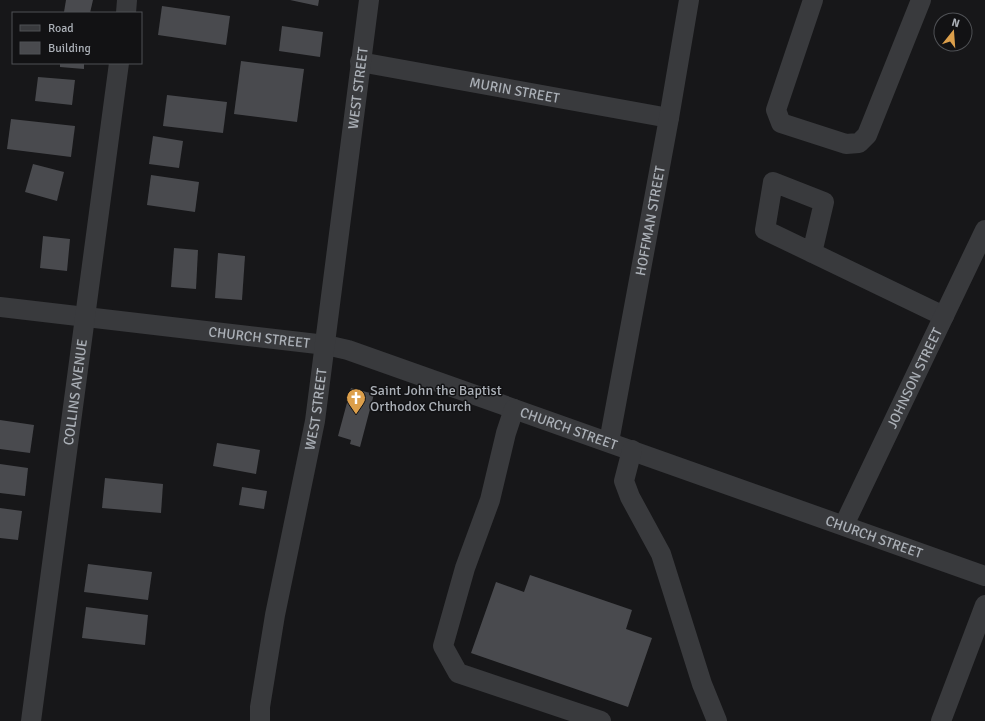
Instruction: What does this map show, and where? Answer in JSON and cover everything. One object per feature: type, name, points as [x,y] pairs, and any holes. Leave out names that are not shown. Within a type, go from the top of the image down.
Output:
[{"type":"street","points":[[126,12],[127,0]]},
{"type":"street","name":"WEST STREET","points":[[260,721],[260,707],[275,615],[315,421],[326,345],[360,62],[369,0]]},
{"type":"street","name":"HOFFMAN STREET","points":[[609,442],[669,118],[689,0]]},
{"type":"street","points":[[813,0],[776,110],[781,123],[846,144],[859,142],[867,135],[921,0]]},
{"type":"street","name":"MURIN STREET","points":[[360,62],[669,118]]},
{"type":"street","name":"COLLINS AVENUE","points":[[31,721],[119,64]]},
{"type":"street","name":"JOHNSON STREET","points":[[844,525],[985,230]]},
{"type":"street","points":[[812,253],[944,316]]},
{"type":"street","name":"CHURCH STREET","points":[[0,307],[326,345],[348,350],[985,576]]},
{"type":"street","points":[[514,408],[506,433],[490,500],[465,568],[443,646],[458,673],[601,721]]},
{"type":"street","points":[[632,450],[624,481],[630,497],[661,554],[702,684],[717,721]]},
{"type":"street","points":[[940,721],[985,605]]},
{"type":"building","points":[[66,0],[93,0],[90,12],[64,12]]},
{"type":"building","points":[[290,0],[319,0],[318,6]]},
{"type":"building","points":[[162,6],[230,16],[226,45],[158,35]]},
{"type":"building","points":[[282,26],[323,32],[320,57],[279,51]]},
{"type":"building","points":[[241,61],[304,69],[297,122],[234,114]]},
{"type":"building","points":[[60,64],[84,64],[84,69],[60,67]]},
{"type":"building","points":[[38,77],[75,80],[72,105],[35,101]]},
{"type":"building","points":[[167,95],[227,102],[223,133],[163,126]]},
{"type":"building","points":[[11,119],[75,126],[71,157],[7,149]]},
{"type":"building","points":[[153,136],[183,141],[179,168],[149,164]]},
{"type":"building","points":[[33,164],[64,172],[57,201],[25,192]]},
{"type":"building","points":[[151,175],[199,182],[195,212],[147,205]]},
{"type":"building","points":[[43,236],[70,239],[67,271],[40,268]]},
{"type":"building","points":[[174,248],[198,250],[196,289],[171,287]]},
{"type":"building","points":[[218,253],[245,256],[242,300],[215,298]]},
{"type":"building","name":"Saint John the Baptist Orthodox Church","points":[[351,388],[374,394],[360,447],[350,444],[351,440],[338,436]]},
{"type":"building","points":[[0,420],[34,425],[30,453],[0,449]]},
{"type":"building","points":[[217,443],[260,450],[256,474],[213,466]]},
{"type":"building","points":[[0,464],[28,468],[25,496],[0,493]]},
{"type":"building","points":[[105,478],[163,484],[161,513],[102,508]]},
{"type":"building","points":[[242,487],[267,491],[264,509],[239,505]]},
{"type":"building","points":[[0,508],[22,511],[18,540],[0,538]]},
{"type":"building","points":[[88,564],[152,572],[148,600],[84,592]]},
{"type":"building","points":[[530,575],[632,610],[626,629],[652,638],[628,707],[471,653],[496,582],[524,592]]},
{"type":"building","points":[[86,607],[148,615],[145,645],[82,638]]},
{"type":"place","name":"Saint John the Baptist Orthodox Church","points":[[356,415]]}]
